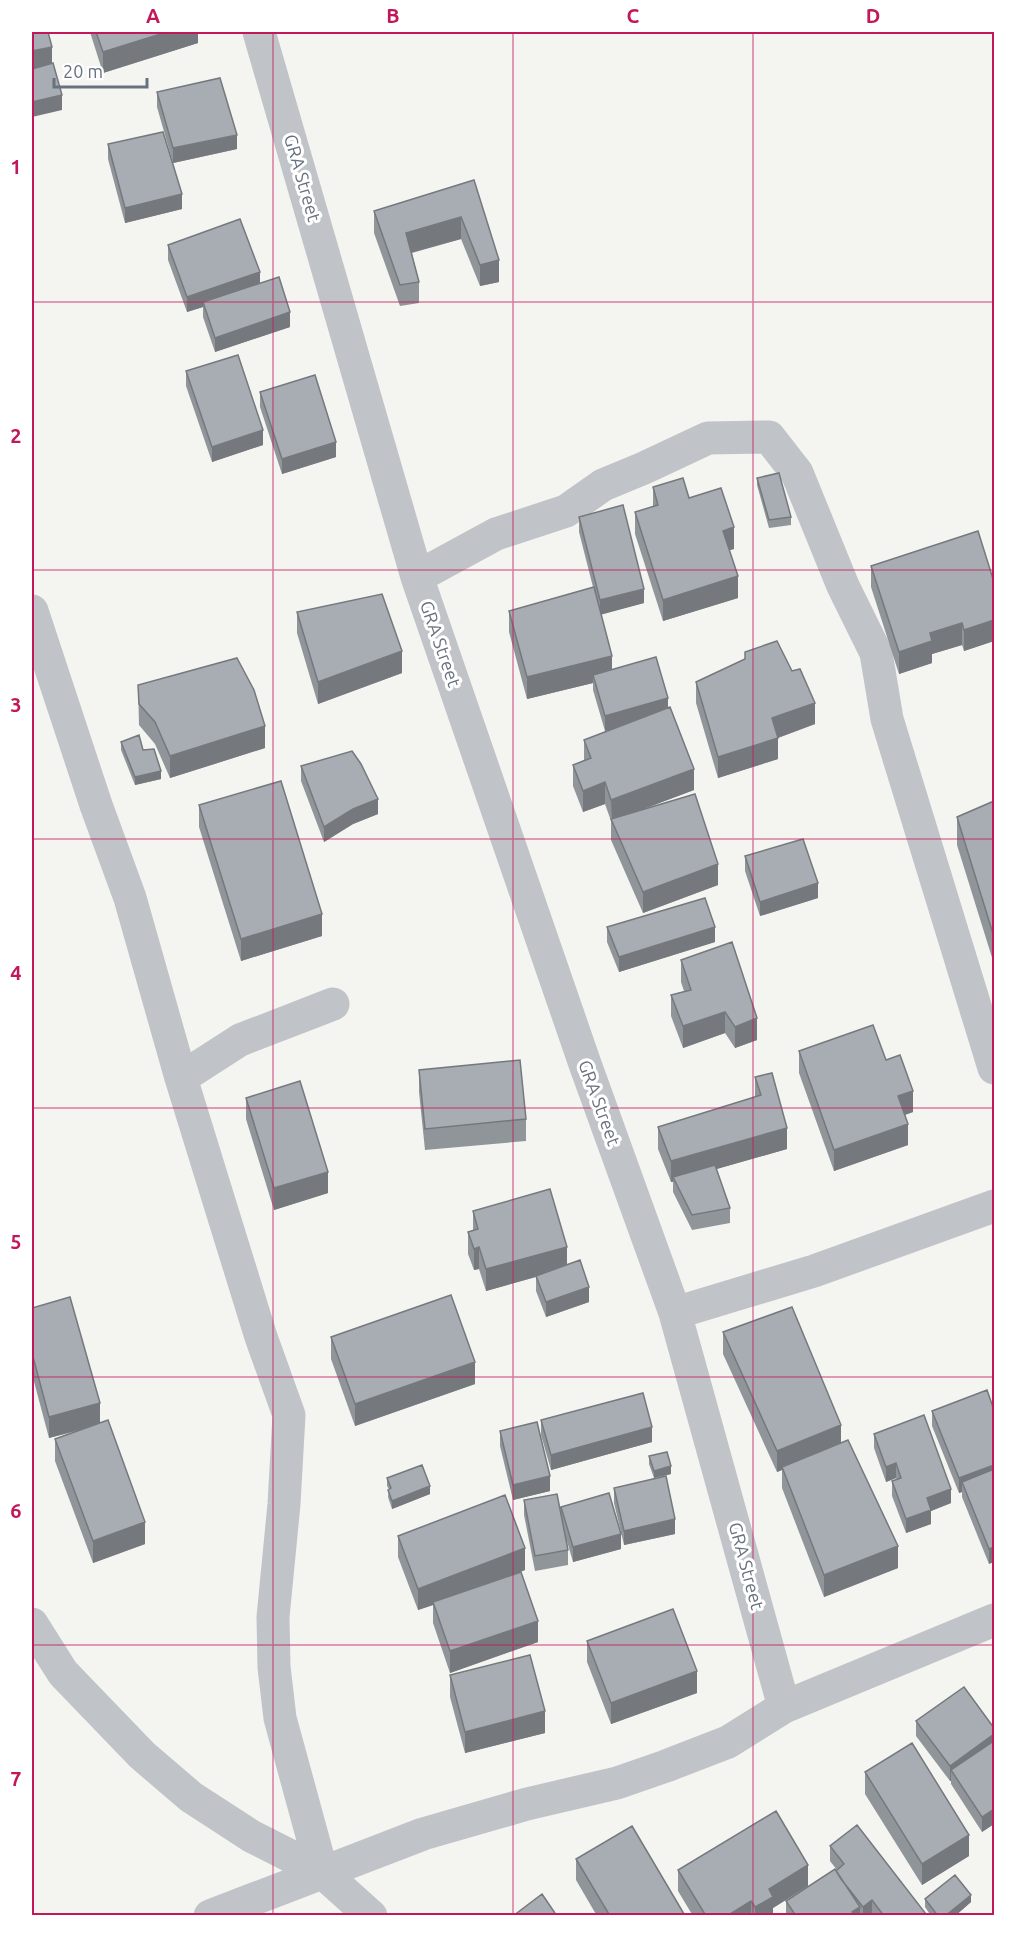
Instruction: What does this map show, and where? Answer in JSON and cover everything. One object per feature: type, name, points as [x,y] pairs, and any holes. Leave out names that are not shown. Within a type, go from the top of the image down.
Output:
[{"type":"street","name":"GRA Street","points":[[259,32],[417,577],[585,1064],[675,1313],[784,1707]]},
{"type":"street","points":[[417,577],[496,534],[566,512],[603,485],[708,438],[768,437],[797,473],[843,586],[876,654],[887,719],[994,1068]]},
{"type":"street","points":[[32,611],[96,805],[130,898],[181,1078],[261,1337],[288,1415],[284,1504],[273,1617],[273,1667],[280,1719],[322,1872]]},
{"type":"street","points":[[181,1078],[240,1040],[333,1004]]},
{"type":"street","points":[[675,1313],[814,1272],[994,1206]]},
{"type":"street","points":[[210,1916],[423,1834],[527,1804],[616,1783],[666,1766],[728,1742],[784,1707],[994,1620]]},
{"type":"street","points":[[32,1624],[63,1672],[142,1755],[191,1797],[251,1836],[322,1872],[371,1916]]},
{"type":"building","points":[[32,32],[48,32],[52,47],[32,51]]},
{"type":"building","points":[[96,32],[167,32],[103,52]]},
{"type":"building","points":[[53,63],[62,95],[32,102],[32,69]]},
{"type":"building","points":[[220,78],[237,135],[173,148],[157,92]]},
{"type":"building","points":[[163,132],[182,194],[125,208],[108,144]]},
{"type":"building","points":[[474,180],[499,260],[480,265],[461,217],[406,233],[419,282],[400,285],[374,211]]},
{"type":"building","points":[[240,219],[260,272],[187,297],[168,245]]},
{"type":"building","points":[[279,277],[290,312],[215,338],[203,302]]},
{"type":"building","points":[[238,355],[263,430],[212,447],[186,371]]},
{"type":"building","points":[[315,375],[336,442],[282,459],[260,392]]},
{"type":"building","points":[[779,473],[791,517],[769,520],[757,478]]},
{"type":"building","points":[[683,478],[689,498],[721,488],[734,527],[723,531],[738,576],[663,600],[635,512],[658,505],[653,487]]},
{"type":"building","points":[[623,505],[644,589],[600,600],[579,517]]},
{"type":"building","points":[[978,531],[994,582],[994,620],[964,630],[962,623],[930,633],[932,641],[899,652],[871,566]]},
{"type":"building","points":[[594,587],[612,656],[527,677],[509,611]]},
{"type":"building","points":[[382,594],[402,651],[318,682],[297,612]]},
{"type":"building","points":[[777,641],[792,671],[800,669],[815,703],[772,718],[778,738],[718,757],[696,682],[745,659],[745,652]]},
{"type":"building","points":[[656,657],[668,698],[605,716],[593,675]]},
{"type":"building","points":[[237,658],[254,690],[265,726],[170,756],[155,722],[139,704],[138,685]]},
{"type":"building","points":[[670,707],[694,769],[611,800],[605,782],[583,791],[573,765],[591,758],[584,740]]},
{"type":"building","points":[[139,735],[143,750],[154,749],[161,771],[135,777],[121,742]]},
{"type":"building","points":[[352,751],[378,799],[353,809],[324,827],[301,766]]},
{"type":"building","points":[[281,781],[322,914],[241,939],[199,805]]},
{"type":"building","points":[[695,794],[718,864],[643,892],[611,819]]},
{"type":"building","points":[[994,801],[994,937],[957,817]]},
{"type":"building","points":[[803,839],[818,883],[760,902],[745,856]]},
{"type":"building","points":[[705,898],[715,927],[619,957],[607,927]]},
{"type":"building","points":[[732,942],[757,1018],[735,1027],[725,1012],[683,1026],[671,995],[691,990],[681,960]]},
{"type":"building","points":[[873,1025],[886,1060],[900,1055],[913,1091],[898,1096],[908,1124],[834,1150],[799,1051]]},
{"type":"building","points":[[520,1060],[526,1119],[425,1129],[419,1070]]},
{"type":"building","points":[[772,1073],[787,1128],[671,1161],[658,1127],[761,1095],[755,1077]]},
{"type":"building","points":[[300,1081],[328,1172],[274,1188],[246,1098]]},
{"type":"building","points":[[715,1165],[730,1208],[692,1215],[673,1177]]},
{"type":"building","points":[[550,1189],[567,1247],[486,1269],[479,1247],[474,1249],[468,1232],[478,1229],[473,1211]]},
{"type":"building","points":[[580,1260],[589,1287],[546,1302],[536,1276]]},
{"type":"building","points":[[451,1295],[475,1362],[355,1404],[331,1337]]},
{"type":"building","points":[[70,1297],[100,1403],[49,1417],[32,1353],[32,1308]]},
{"type":"building","points":[[792,1307],[841,1425],[777,1451],[723,1332]]},
{"type":"building","points":[[987,1390],[994,1410],[994,1465],[959,1478],[932,1411]]},
{"type":"building","points":[[643,1393],[652,1427],[551,1455],[541,1420]]},
{"type":"building","points":[[924,1415],[951,1489],[927,1498],[931,1510],[906,1519],[892,1481],[901,1478],[896,1463],[886,1467],[874,1434]]},
{"type":"building","points":[[108,1420],[145,1522],[93,1541],[55,1439]]},
{"type":"building","points":[[537,1422],[550,1476],[513,1485],[500,1431]]},
{"type":"building","points":[[848,1440],[898,1546],[824,1575],[782,1467]]},
{"type":"building","points":[[667,1452],[671,1466],[654,1471],[649,1456]]},
{"type":"building","points":[[422,1465],[430,1486],[392,1501],[387,1478]]},
{"type":"building","points":[[994,1469],[994,1547],[989,1549],[962,1482]]},
{"type":"building","points":[[666,1476],[675,1519],[624,1531],[614,1488]]},
{"type":"building","points":[[609,1493],[621,1534],[573,1547],[561,1507]]},
{"type":"building","points":[[557,1494],[568,1550],[535,1556],[524,1500]]},
{"type":"building","points":[[505,1495],[525,1548],[418,1589],[398,1536]]},
{"type":"building","points":[[521,1572],[538,1621],[450,1651],[433,1602]]},
{"type":"building","points":[[673,1609],[697,1671],[611,1703],[587,1641]]},
{"type":"building","points":[[530,1655],[545,1711],[465,1732],[450,1675]]},
{"type":"building","points":[[964,1687],[994,1728],[994,1734],[950,1766],[916,1721]]},
{"type":"building","points":[[994,1741],[994,1809],[982,1817],[951,1770]]},
{"type":"building","points":[[912,1743],[969,1835],[922,1864],[865,1772]]},
{"type":"building","points":[[776,1811],[808,1865],[769,1889],[773,1897],[755,1907],[751,1901],[727,1916],[706,1916],[678,1870]]},
{"type":"building","points":[[857,1825],[926,1914],[925,1916],[884,1916],[872,1900],[863,1907],[841,1879],[836,1871],[844,1864],[830,1846]]},
{"type":"building","points":[[632,1826],[684,1914],[682,1916],[610,1916],[576,1859]]},
{"type":"building","points":[[835,1869],[860,1907],[852,1912],[855,1916],[796,1916],[786,1901]]},
{"type":"building","points":[[955,1875],[971,1895],[945,1916],[938,1916],[925,1899]]},
{"type":"building","points":[[542,1894],[557,1916],[513,1916]]}]
